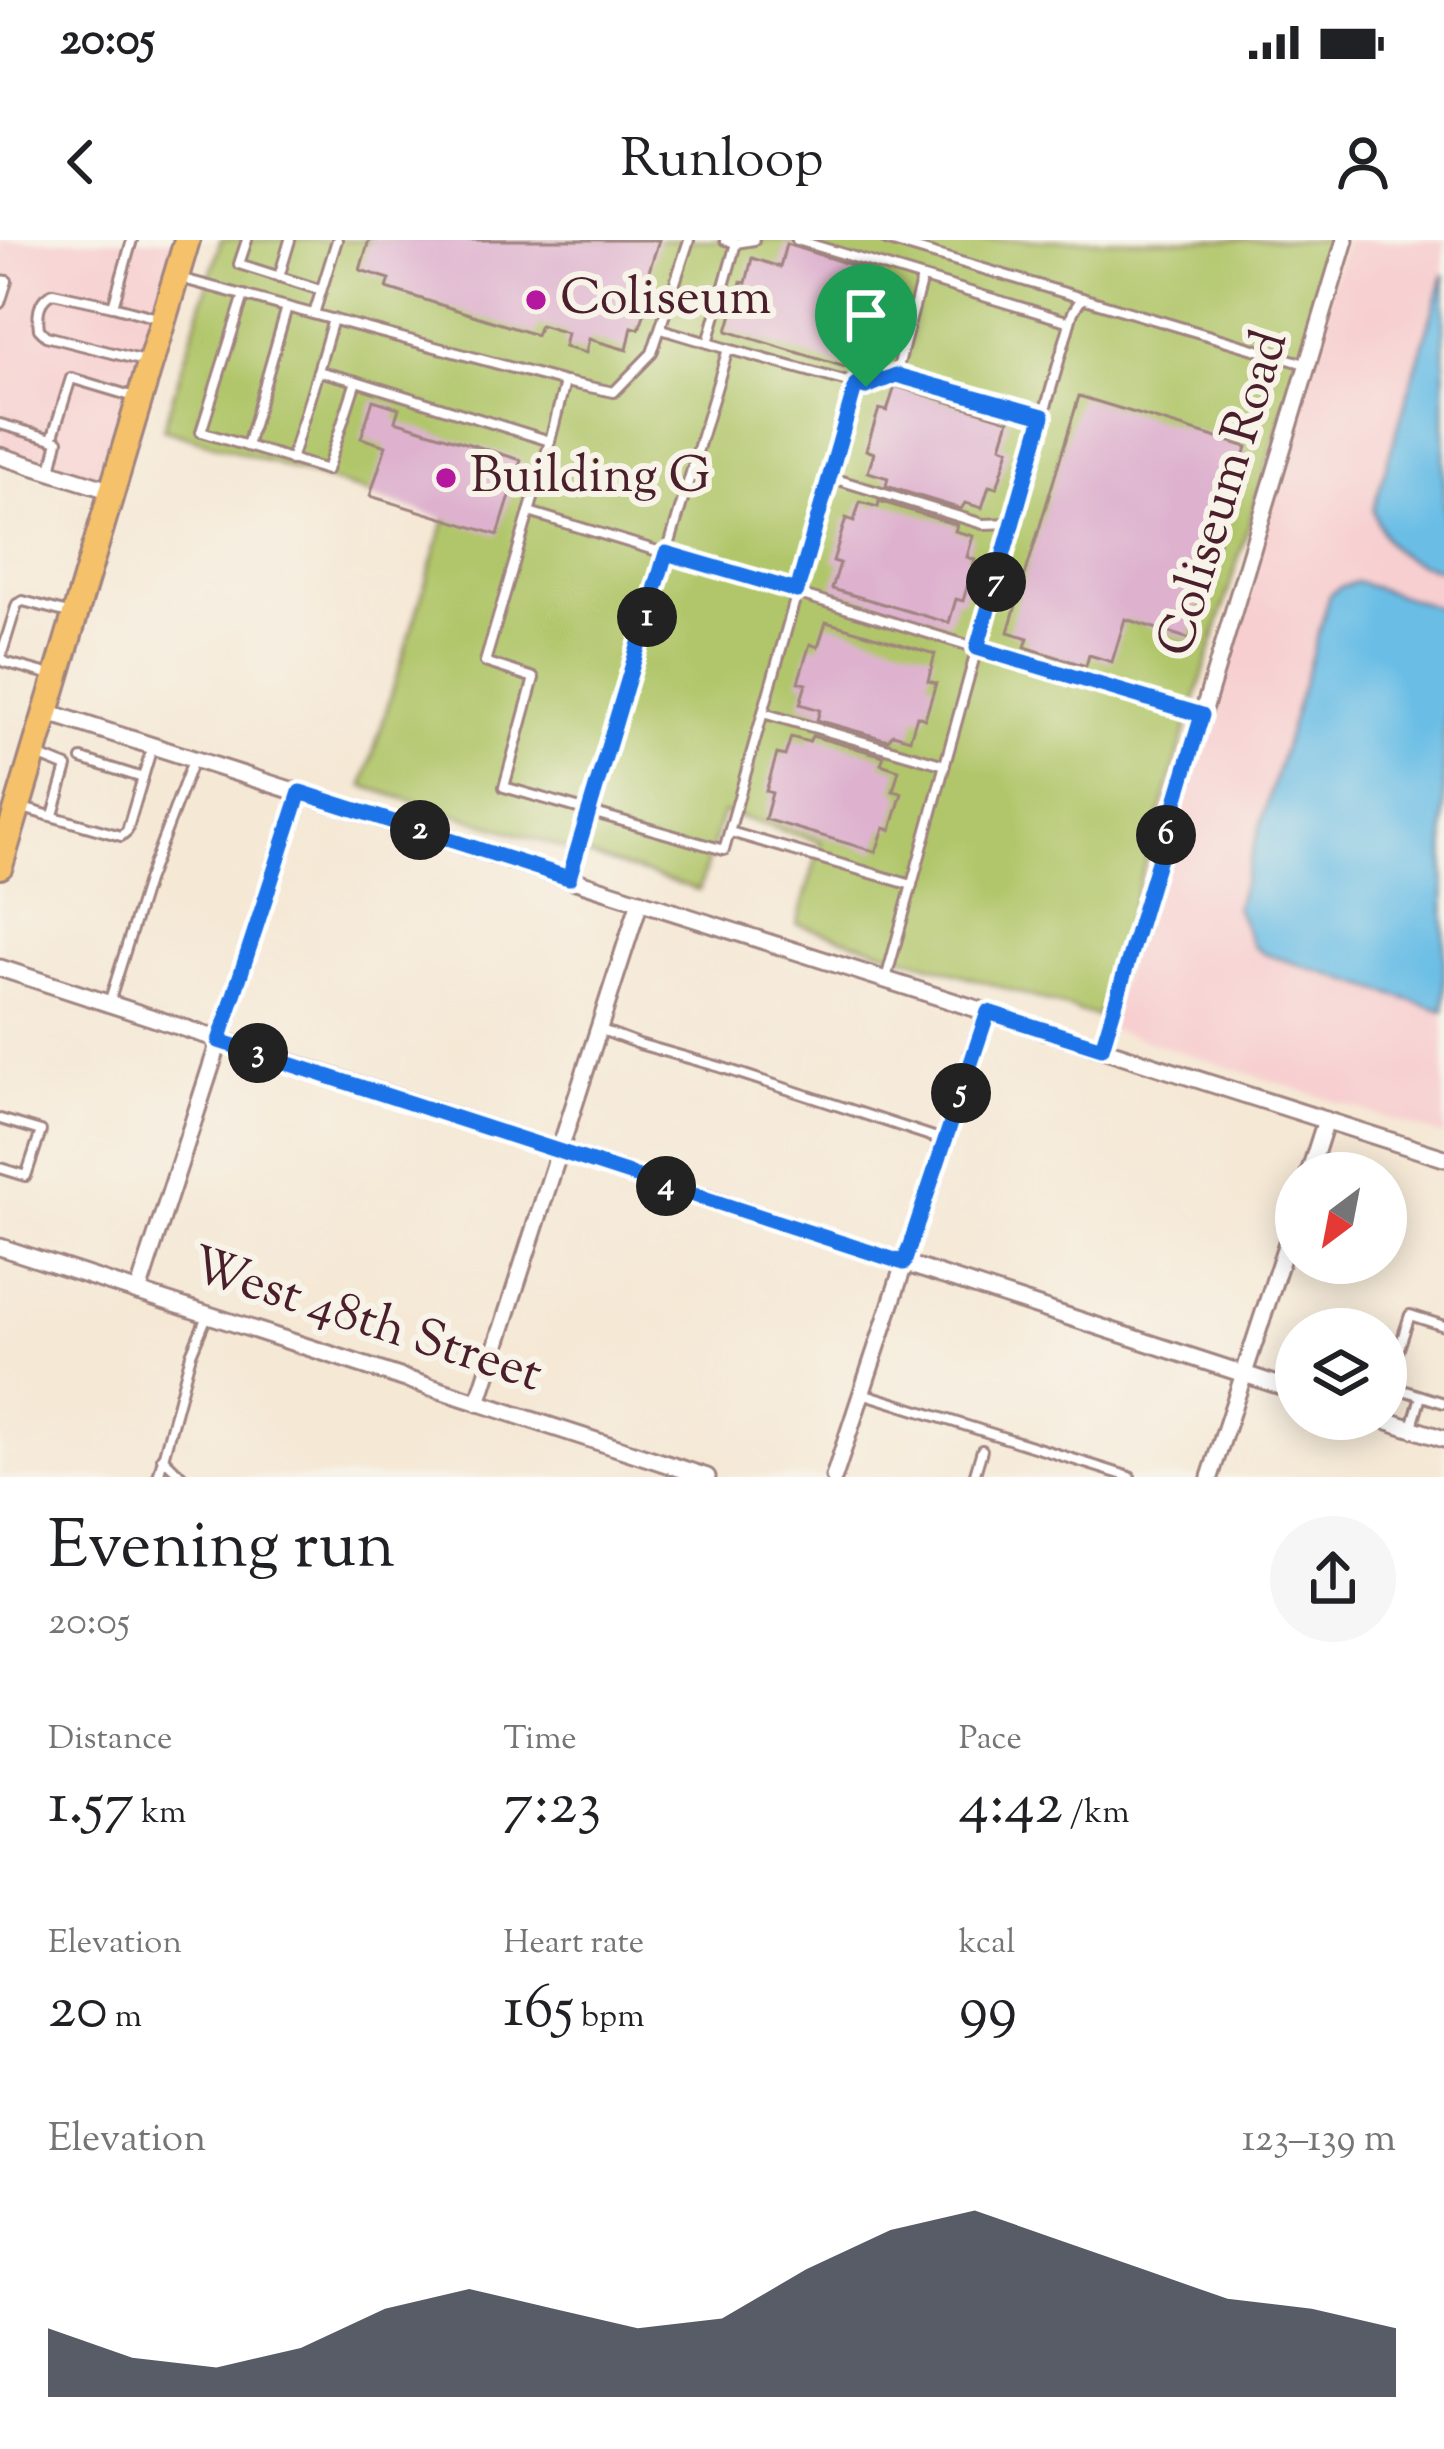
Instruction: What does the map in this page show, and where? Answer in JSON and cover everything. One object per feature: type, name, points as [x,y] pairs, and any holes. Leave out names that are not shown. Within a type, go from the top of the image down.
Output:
[{"type":"main road","points":[[0,866],[9,804],[33,754],[187,240]]},
{"type":"street","name":"Coliseum Road","points":[[1102,1048],[1345,240]]},
{"type":"street","points":[[0,456],[112,491]]},
{"type":"street","points":[[46,712],[1444,1157]]},
{"type":"street","points":[[138,1292],[300,792]]},
{"type":"street","points":[[478,1403],[640,901]]},
{"type":"street","points":[[0,968],[1275,1384]]},
{"type":"street","points":[[834,1477],[988,1012]]},
{"type":"street","points":[[1316,1152],[1326,1120]]},
{"type":"street","name":"West 48th Street","points":[[0,1247],[478,1403],[652,1469],[706,1477]]},
{"type":"street","points":[[1210,1477],[1275,1283]]},
{"type":"street","points":[[1407,1426],[1444,1439]]},
{"type":"lane","points":[[113,306],[132,240]]},
{"type":"lane","points":[[247,240],[239,264],[322,290]]},
{"type":"lane","points":[[279,277],[290,240]]},
{"type":"lane","points":[[314,314],[337,240]]},
{"type":"lane","points":[[176,277],[614,392],[652,353],[688,240]]},
{"type":"lane","points":[[725,240],[754,240]]},
{"type":"lane","points":[[797,240],[1070,322]]},
{"type":"lane","points":[[895,241],[1307,365]]},
{"type":"lane","points":[[708,343],[736,243]]},
{"type":"lane","points":[[896,375],[922,278]]},
{"type":"lane","points":[[0,280],[7,281],[0,303]]},
{"type":"lane","points":[[150,362],[46,336],[39,329],[40,305],[53,293],[163,320]]},
{"type":"lane","points":[[244,295],[201,432],[327,470],[356,381]]},
{"type":"lane","points":[[886,979],[1070,322],[1082,298]]},
{"type":"lane","points":[[247,446],[287,307]]},
{"type":"lane","points":[[291,460],[333,319]]},
{"type":"lane","points":[[660,329],[866,387],[896,375],[1043,416]]},
{"type":"lane","points":[[569,878],[728,349]]},
{"type":"lane","points":[[318,371],[550,441]]},
{"type":"lane","points":[[52,439],[71,378],[139,398]]},
{"type":"lane","points":[[566,382],[485,662],[534,678],[504,787],[724,850],[856,384]]},
{"type":"lane","points":[[0,424],[58,441],[50,472]]},
{"type":"lane","points":[[830,477],[983,524],[1013,523]]},
{"type":"lane","points":[[530,512],[1202,715]]},
{"type":"lane","points":[[56,676],[4,662],[17,604],[75,615]]},
{"type":"lane","points":[[763,713],[945,765]]},
{"type":"lane","points":[[9,804],[121,836],[127,831],[153,746]]},
{"type":"lane","points":[[33,754],[67,767],[53,815]]},
{"type":"lane","points":[[109,1004],[147,881],[194,758]]},
{"type":"lane","points":[[82,759],[142,778]]},
{"type":"lane","points":[[729,831],[912,886]]},
{"type":"lane","points":[[599,1029],[944,1141]]},
{"type":"lane","points":[[0,1119],[41,1131],[26,1176],[0,1168]]},
{"type":"lane","points":[[158,1477],[191,1354],[208,1314]]},
{"type":"lane","points":[[1444,1326],[1410,1315],[1387,1384],[1444,1403]]},
{"type":"lane","points":[[861,1393],[1130,1477]]},
{"type":"lane","points":[[1412,1428],[1420,1396]]},
{"type":"lane","points":[[974,1477],[982,1450]]},
{"type":"lane","points":[[162,1457],[182,1477]]},
{"type":"shaded area","points":[[0,240],[186,240],[112,491],[0,456]]},
{"type":"shaded area","points":[[1345,240],[1444,240],[1444,1136],[1107,1028]]},
{"type":"green space","points":[[221,240],[1336,240],[1098,1017],[797,924],[821,842],[723,812],[699,890],[363,786],[446,517],[163,429]]},
{"type":"water","points":[[1444,274],[1444,571],[1391,546],[1373,510]]},
{"type":"water","points":[[1356,582],[1444,609],[1444,1011],[1265,954],[1253,946],[1236,907],[1330,595]]},
{"type":"building","name":"Coliseum","points":[[369,240],[659,240],[642,293],[650,296],[648,304],[639,329],[632,327],[627,350],[589,339],[586,353],[564,347],[567,333],[540,325],[536,335],[387,288],[390,279],[360,270]]},
{"type":"building","points":[[786,244],[864,269],[858,291],[896,303],[891,323],[866,316],[862,329],[842,322],[833,350],[852,355],[848,368],[727,331],[752,258],[780,267]]},
{"type":"building","points":[[895,386],[1009,420],[1001,446],[1009,449],[997,488],[989,486],[982,508],[965,503],[961,509],[886,486],[888,478],[868,472],[874,453],[866,450],[879,409],[887,411]]},
{"type":"building","points":[[1079,396],[1247,447],[1190,639],[1125,619],[1112,662],[1089,655],[1086,666],[1025,647],[1028,638],[1008,632]]},
{"type":"building","name":"Building G","points":[[373,400],[399,408],[395,421],[521,460],[498,535],[370,496],[386,446],[361,438]]},
{"type":"building","points":[[879,501],[957,525],[955,531],[973,536],[967,557],[975,560],[963,601],[956,599],[949,623],[832,589],[840,563],[833,561],[846,518],[854,521],[860,502],[878,507]]},
{"type":"building","points":[[826,622],[935,654],[928,681],[936,683],[925,719],[917,716],[910,739],[893,734],[888,740],[817,720],[820,710],[800,704],[806,684],[798,682],[810,644],[818,647]]},
{"type":"building","points":[[812,736],[884,756],[881,764],[899,770],[893,791],[902,793],[891,830],[884,828],[876,852],[765,819],[772,793],[766,791],[777,754],[785,756],[791,737],[809,742]]},
{"type":"place","name":"Coliseum","points":[[536,300]]},
{"type":"place","name":"Building G","points":[[446,478]]},
{"type":"route","points":[[896,375],[1043,416],[977,648],[1202,715],[1102,1048],[988,1012],[904,1263],[219,1041],[300,792],[569,878],[666,553],[797,591],[856,384],[866,387],[896,375]]}]
